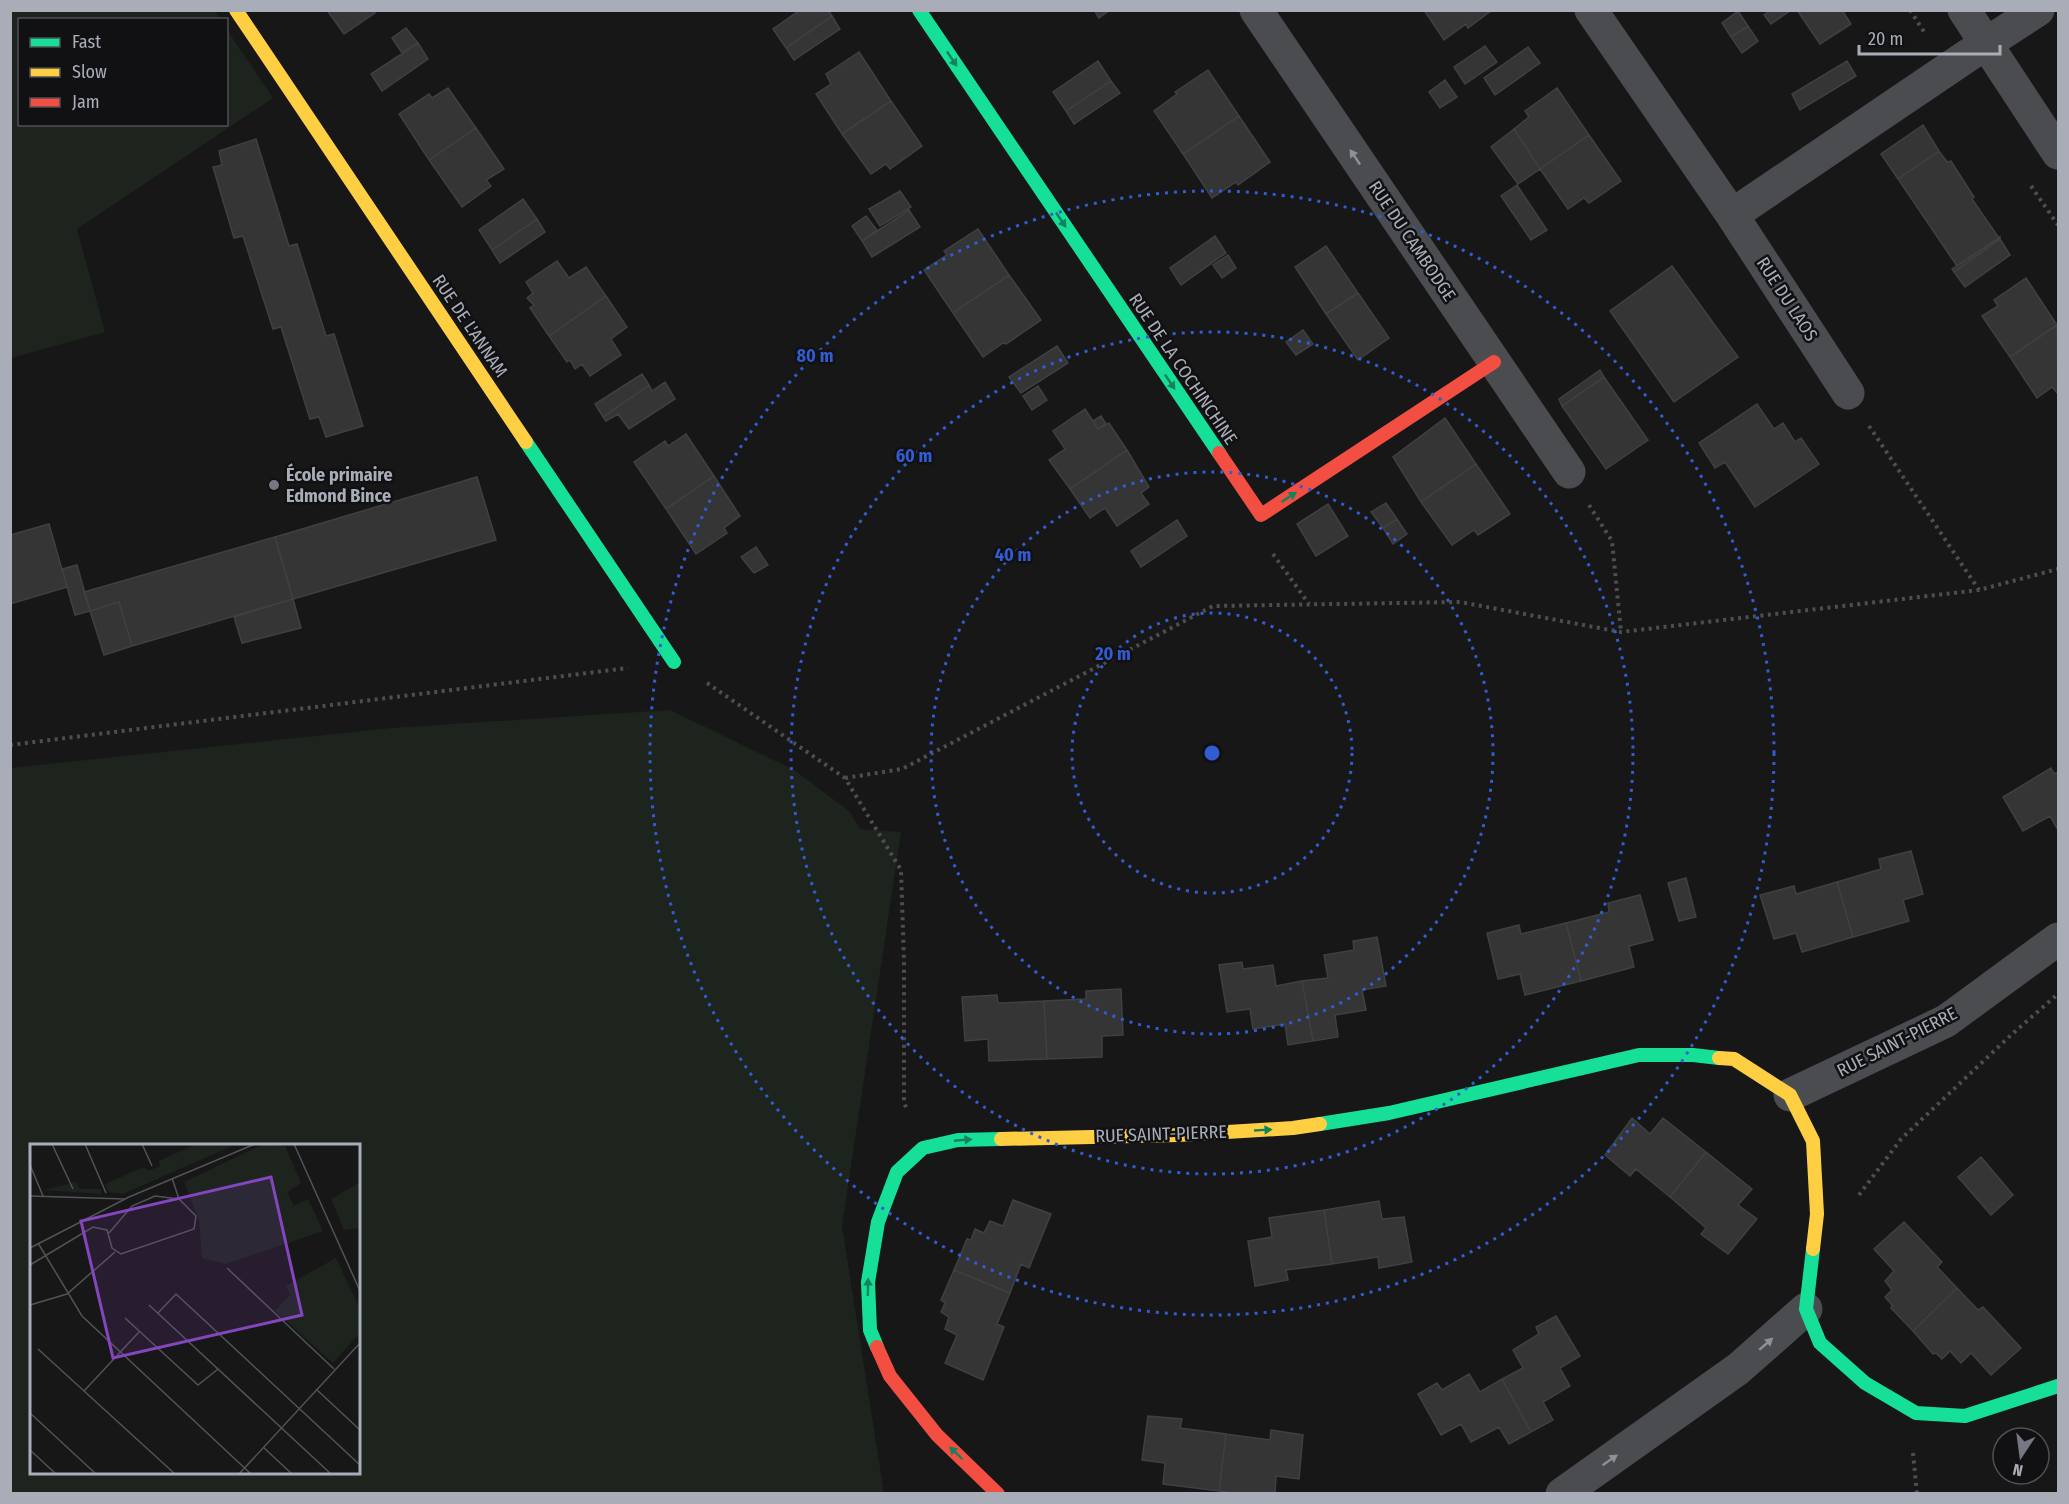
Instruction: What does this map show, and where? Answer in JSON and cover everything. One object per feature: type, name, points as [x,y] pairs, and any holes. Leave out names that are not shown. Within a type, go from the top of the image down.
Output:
[{"type":"street","name":"RUE DE L'ANNAM","points":[[236,10],[674,662]]},
{"type":"street","name":"RUE DE LA COCHINCHINE","points":[[919,10],[1261,515]]},
{"type":"street","name":"RUE DU CAMBODGE","points":[[1256,10],[1569,472]]},
{"type":"street","name":"RUE DU LAOS","points":[[1591,10],[1732,215],[1848,393]]},
{"type":"street","points":[[1964,10],[2058,153]]},
{"type":"street","points":[[1732,215],[2038,10]]},
{"type":"street","points":[[1261,515],[1494,362]]},
{"type":"street","name":"RUE SAINT-PIERRE","points":[[998,1494],[937,1435],[890,1376],[870,1330],[868,1282],[878,1222],[897,1172],[923,1148],[958,1140],[1178,1135],[1293,1128],[1389,1113],[1639,1055],[1693,1055],[1734,1059],[1790,1095],[1946,1021],[2058,939]]},
{"type":"street","points":[[1790,1095],[1813,1141],[1817,1214],[1806,1309],[1820,1343],[1865,1383],[1916,1413],[1965,1416],[2058,1386]]},
{"type":"street","points":[[1562,1494],[1738,1369],[1806,1309]]},
{"type":"path","points":[[1848,393],[1979,590]]},
{"type":"path","points":[[1569,472],[1612,541],[1621,632]]},
{"type":"path","points":[[1261,515],[1257,532],[1309,604]]},
{"type":"path","points":[[845,778],[902,769],[1213,606],[1460,602],[1621,632],[1979,590],[2058,569]]},
{"type":"path","points":[[10,745],[674,662],[720,691],[845,778],[901,870],[904,961],[904,1104],[923,1148]]},
{"type":"path","points":[[1858,1196],[1901,1139],[2058,994]]},
{"type":"shaded area","points":[[11,10],[214,10],[219,18],[18,18],[18,126],[228,126],[228,31],[273,98],[77,229],[105,332],[11,358]]},
{"type":"shaded area","points":[[670,710],[794,770],[849,811],[860,829],[901,832],[842,1226],[884,1493],[11,1493],[10,768],[391,728]]},
{"type":"building","points":[[327,10],[374,10],[375,13],[344,34]]},
{"type":"building","points":[[800,10],[828,10],[832,16],[786,48],[773,29]]},
{"type":"building","points":[[1094,10],[1110,10],[1099,18]]},
{"type":"building","points":[[1424,10],[1492,10],[1468,28],[1466,24],[1444,40]]},
{"type":"building","points":[[1771,10],[1791,10],[1771,24],[1764,15]]},
{"type":"building","points":[[1797,10],[1842,10],[1851,24],[1820,44]]},
{"type":"building","points":[[1738,11],[1748,26],[1731,37],[1722,23]]},
{"type":"building","points":[[832,16],[840,29],[794,60],[786,48]]},
{"type":"building","points":[[1748,26],[1758,41],[1742,53],[1731,37]]},
{"type":"building","points":[[406,28],[418,43],[402,53],[392,38]]},
{"type":"building","points":[[418,43],[428,59],[382,91],[371,74]]},
{"type":"building","points":[[1485,46],[1497,62],[1465,84],[1454,67]]},
{"type":"building","points":[[1528,47],[1540,63],[1495,95],[1484,78]]},
{"type":"building","points":[[859,52],[891,101],[842,134],[816,94],[831,84],[826,74]]},
{"type":"building","points":[[1098,61],[1111,81],[1066,111],[1053,92]]},
{"type":"building","points":[[1847,61],[1856,76],[1800,110],[1792,94]]},
{"type":"building","points":[[1208,70],[1239,116],[1183,154],[1154,111],[1177,94],[1175,92]]},
{"type":"building","points":[[1445,80],[1457,97],[1440,108],[1429,92]]},
{"type":"building","points":[[1111,81],[1120,93],[1074,124],[1066,111]]},
{"type":"building","points":[[448,88],[476,128],[429,160],[399,114],[429,94],[432,98]]},
{"type":"building","points":[[1557,88],[1589,135],[1540,169],[1514,129],[1529,117],[1525,111]]},
{"type":"building","points":[[891,101],[922,146],[890,169],[886,164],[871,174],[842,134]]},
{"type":"building","points":[[1239,116],[1270,162],[1238,185],[1236,182],[1212,198],[1183,154]]},
{"type":"building","points":[[1923,125],[1939,151],[1898,179],[1881,154]]},
{"type":"building","points":[[476,128],[504,169],[486,180],[491,186],[462,207],[429,160]]},
{"type":"building","points":[[1514,129],[1540,169],[1518,184],[1491,147]]},
{"type":"building","points":[[1589,135],[1621,181],[1589,203],[1584,198],[1568,209],[1540,169]]},
{"type":"building","points":[[256,139],[289,246],[297,244],[326,336],[334,334],[363,426],[326,437],[319,417],[310,419],[281,327],[273,329],[243,236],[234,238],[213,167],[222,165],[219,151]]},
{"type":"building","points":[[1939,151],[1947,162],[1951,161],[1974,197],[1972,199],[1999,238],[1957,266],[1898,179]]},
{"type":"building","points":[[1517,185],[1547,230],[1531,240],[1501,196]]},
{"type":"building","points":[[900,191],[911,207],[880,226],[869,209]]},
{"type":"building","points":[[523,199],[537,219],[492,250],[479,230]]},
{"type":"building","points":[[909,210],[920,227],[872,257],[862,241]]},
{"type":"building","points":[[866,216],[877,230],[862,241],[852,226]]},
{"type":"building","points":[[537,219],[545,232],[500,263],[492,250]]},
{"type":"building","points":[[978,229],[1009,275],[953,313],[924,270],[947,255],[944,251]]},
{"type":"building","points":[[1215,236],[1226,253],[1181,285],[1170,268]]},
{"type":"building","points":[[2000,237],[2000,239],[1954,272],[1952,269]]},
{"type":"building","points":[[2000,239],[2010,255],[1965,287],[1954,272]]},
{"type":"building","points":[[1326,246],[1358,293],[1326,314],[1295,267]]},
{"type":"building","points":[[1228,255],[1236,268],[1222,278],[1213,265]]},
{"type":"building","points":[[557,261],[569,278],[586,267],[606,296],[549,336],[530,308],[534,305],[527,298],[533,293],[526,282]]},
{"type":"building","points":[[1672,266],[1738,357],[1674,402],[1610,311]]},
{"type":"building","points":[[1009,275],[1041,320],[983,357],[953,313]]},
{"type":"building","points":[[2026,278],[2057,325],[2010,357],[1982,316],[1998,306],[1994,300]]},
{"type":"building","points":[[1358,293],[1389,338],[1358,360],[1326,314]]},
{"type":"building","points":[[606,296],[627,327],[611,339],[621,355],[590,376],[582,364],[575,369],[570,360],[567,362],[549,336]]},
{"type":"building","points":[[2057,325],[2058,394],[2052,387],[2037,398],[2010,357]]},
{"type":"building","points":[[1303,330],[1313,344],[1296,355],[1286,342]]},
{"type":"building","points":[[1057,346],[1068,363],[1021,393],[1009,377]]},
{"type":"building","points":[[1600,370],[1604,377],[1562,406],[1559,399]]},
{"type":"building","points":[[642,374],[649,385],[603,417],[595,404]]},
{"type":"building","points":[[1604,377],[1648,440],[1606,469],[1562,406]]},
{"type":"building","points":[[665,382],[675,399],[629,429],[618,414],[606,421],[603,417],[649,385],[652,391]]},
{"type":"building","points":[[1038,386],[1047,400],[1032,410],[1023,396]]},
{"type":"building","points":[[1757,404],[1774,429],[1783,423],[1795,442],[1801,438],[1819,464],[1755,507],[1725,462],[1715,468],[1699,443]]},
{"type":"building","points":[[1085,409],[1098,429],[1109,423],[1127,450],[1070,489],[1049,460],[1065,449],[1053,431]]},
{"type":"building","points":[[1101,416],[1106,424],[1098,429],[1093,421]]},
{"type":"building","points":[[1445,418],[1476,464],[1421,502],[1393,457]]},
{"type":"building","points":[[686,434],[714,476],[666,509],[634,462],[665,441],[668,446]]},
{"type":"building","points":[[1127,450],[1149,487],[1141,493],[1149,504],[1117,526],[1105,508],[1090,518],[1070,489]]},
{"type":"building","points":[[1476,464],[1510,514],[1478,535],[1474,530],[1452,545],[1421,502]]},
{"type":"building","points":[[714,476],[740,516],[724,528],[727,533],[696,554],[666,509]]},
{"type":"building","points":[[477,477],[496,540],[293,599],[275,537]]},
{"type":"building","points":[[1386,503],[1397,519],[1383,528],[1371,512]]},
{"type":"building","points":[[1328,504],[1348,536],[1316,556],[1297,524]]},
{"type":"building","points":[[1397,519],[1407,534],[1393,544],[1383,528]]},
{"type":"building","points":[[1177,520],[1187,536],[1141,567],[1131,551]]},
{"type":"building","points":[[49,524],[67,587],[10,604],[10,535]]},
{"type":"building","points":[[275,537],[293,599],[132,646],[119,602],[90,611],[84,592]]},
{"type":"building","points":[[756,547],[768,565],[754,573],[741,557]]},
{"type":"building","points":[[77,565],[90,611],[75,615],[62,569]]},
{"type":"building","points":[[293,599],[301,628],[242,643],[234,617]]},
{"type":"building","points":[[119,602],[132,646],[104,655],[90,611]]},
{"type":"building","points":[[2051,768],[2054,774],[2058,772],[2058,827],[2050,816],[2023,831],[2003,797]]},
{"type":"building","points":[[1911,851],[1923,894],[1903,900],[1909,921],[1853,937],[1837,882],[1881,869],[1879,859]]},
{"type":"building","points":[[1686,878],[1696,917],[1679,921],[1668,883]]},
{"type":"building","points":[[1837,882],[1853,937],[1802,952],[1796,933],[1774,939],[1760,895],[1794,886],[1796,894]]},
{"type":"building","points":[[1640,895],[1653,940],[1629,946],[1634,967],[1581,981],[1566,923],[1609,912],[1608,903]]},
{"type":"building","points":[[1566,923],[1581,981],[1525,995],[1520,974],[1498,979],[1487,933],[1519,925],[1521,934]]},
{"type":"building","points":[[1377,937],[1386,986],[1362,990],[1366,1010],[1335,1015],[1338,1037],[1313,1041],[1302,981],[1328,978],[1324,955],[1354,950],[1353,941]]},
{"type":"building","points":[[1242,962],[1243,969],[1273,965],[1276,986],[1302,981],[1313,1041],[1288,1045],[1285,1024],[1253,1029],[1250,1009],[1227,1012],[1219,965]]},
{"type":"building","points":[[1121,989],[1123,1035],[1102,1036],[1102,1057],[1047,1059],[1044,1001],[1086,999],[1086,991]]},
{"type":"building","points":[[997,995],[998,1003],[1044,1001],[1047,1059],[989,1061],[988,1039],[965,1041],[962,997]]},
{"type":"building","points":[[1632,1118],[1650,1134],[1663,1118],[1706,1152],[1670,1197],[1636,1169],[1630,1176],[1605,1155]]},
{"type":"building","points":[[1706,1152],[1752,1189],[1738,1205],[1757,1219],[1728,1254],[1701,1234],[1706,1228],[1670,1197]]},
{"type":"building","points":[[1981,1157],[2013,1195],[1991,1215],[1958,1177]]},
{"type":"building","points":[[1013,1200],[1051,1214],[1029,1268],[1021,1264],[1010,1293],[954,1270],[967,1239],[971,1240],[975,1229],[984,1233],[990,1221],[1003,1226]]},
{"type":"building","points":[[1379,1201],[1382,1219],[1404,1217],[1412,1262],[1379,1268],[1378,1257],[1332,1264],[1324,1210]]},
{"type":"building","points":[[1324,1210],[1332,1264],[1286,1270],[1288,1280],[1255,1286],[1248,1241],[1272,1237],[1269,1218]]},
{"type":"building","points":[[1904,1222],[1942,1262],[1937,1267],[1957,1288],[1913,1331],[1891,1308],[1892,1305],[1885,1297],[1892,1290],[1885,1281],[1894,1271],[1874,1249]]},
{"type":"building","points":[[954,1270],[1010,1293],[997,1324],[1004,1327],[983,1380],[945,1363],[957,1335],[945,1329],[949,1317],[941,1312],[945,1303],[941,1300]]},
{"type":"building","points":[[1957,1288],[1978,1310],[1983,1307],[2021,1348],[1991,1375],[1971,1353],[1961,1363],[1950,1351],[1942,1359],[1936,1353],[1933,1354],[1913,1331]]},
{"type":"building","points":[[1556,1316],[1580,1356],[1560,1368],[1570,1386],[1543,1402],[1553,1420],[1531,1432],[1502,1379],[1523,1368],[1513,1350],[1539,1334],[1536,1327]]},
{"type":"building","points":[[1469,1374],[1480,1392],[1502,1379],[1531,1432],[1509,1444],[1499,1427],[1471,1442],[1461,1424],[1441,1435],[1418,1394],[1437,1383],[1442,1390]]},
{"type":"building","points":[[1148,1416],[1182,1419],[1180,1428],[1226,1434],[1219,1491],[1163,1484],[1165,1463],[1142,1460]]},
{"type":"building","points":[[1271,1430],[1303,1435],[1299,1479],[1276,1476],[1275,1494],[1219,1491],[1226,1434],[1270,1440]]},
{"type":"traffic: fast","points":[[919,10],[1219,453]]},
{"type":"traffic: fast","points":[[526,442],[674,662]]},
{"type":"traffic: fast","points":[[1320,1124],[1389,1113],[1639,1055],[1693,1055],[1719,1058]]},
{"type":"traffic: fast","points":[[877,1347],[870,1330],[868,1282],[878,1222],[897,1172],[923,1148],[958,1140],[1001,1139]]},
{"type":"traffic: fast","points":[[1813,1249],[1806,1309],[1820,1343],[1865,1383],[1916,1413],[1965,1416],[2058,1386]]},
{"type":"traffic: slow","points":[[236,10],[526,442]]},
{"type":"traffic: slow","points":[[1719,1058],[1734,1059],[1790,1095],[1813,1141],[1817,1214],[1813,1249]]},
{"type":"traffic: slow","points":[[1001,1139],[1178,1135],[1293,1128],[1320,1124]]},
{"type":"traffic: jam","points":[[1219,453],[1261,515],[1494,362]]},
{"type":"traffic: jam","points":[[877,1347],[890,1376],[937,1435],[998,1494]]},
{"type":"place","name":"École primaire Edmond Bince","points":[[274,485]]}]
